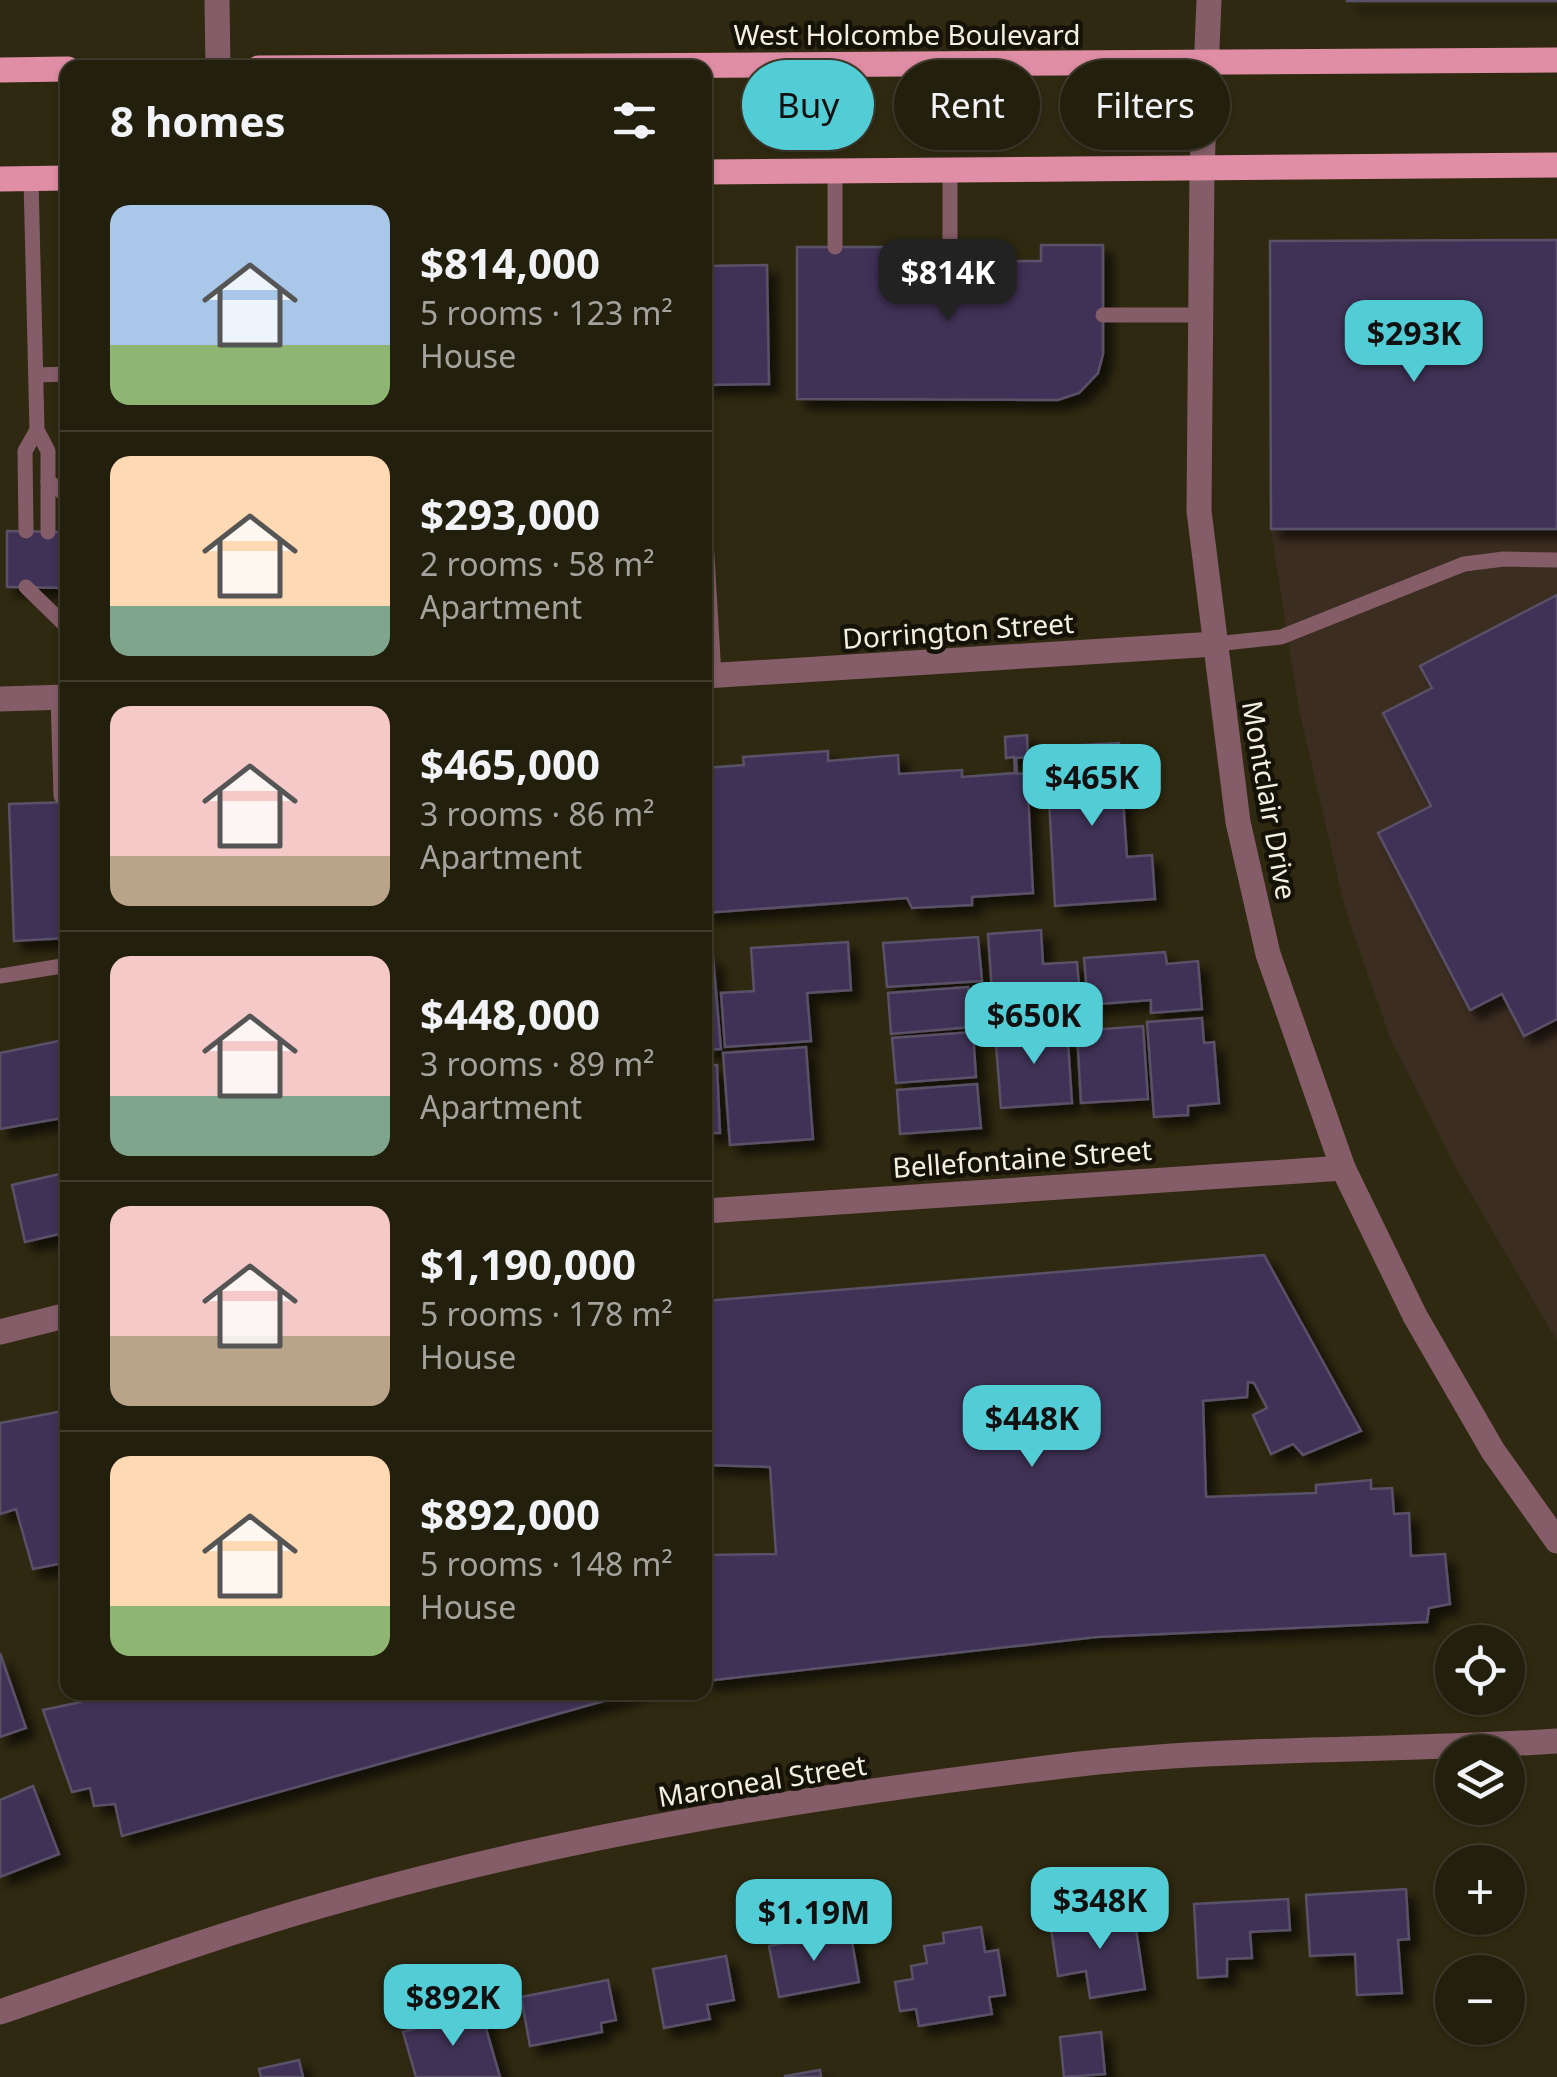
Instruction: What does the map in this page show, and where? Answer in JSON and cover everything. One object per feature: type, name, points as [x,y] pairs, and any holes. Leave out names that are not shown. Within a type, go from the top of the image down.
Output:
[{"type":"main road","name":"West Holcombe Boulevard","points":[[1230,62],[1557,60]]},
{"type":"main road","name":"West Holcombe Boulevard","points":[[712,65],[1060,63]]},
{"type":"main road","points":[[0,70],[60,69]]},
{"type":"main road","points":[[712,172],[1557,165]]},
{"type":"main road","points":[[0,179],[60,178]]},
{"type":"street","points":[[218,0],[218,60]]},
{"type":"street","name":"Montclair Drive","points":[[1206,60],[1209,0]]},
{"type":"street","name":"Montclair Drive","points":[[1203,150],[1200,511],[1238,822],[1268,954],[1343,1168],[1415,1316],[1492,1451],[1557,1541]]},
{"type":"street","name":"Dorrington Street","points":[[712,676],[1214,644]]},
{"type":"street","points":[[0,699],[60,697]]},
{"type":"street","name":"Bellefontaine Street","points":[[712,1211],[1343,1168]]},
{"type":"street","points":[[0,1332],[60,1317]]},
{"type":"street","name":"Maroneal Street","points":[[0,2012],[342,1900],[568,1845],[730,1812],[1066,1766],[1267,1751],[1557,1741]]},
{"type":"lane","points":[[950,170],[950,247]]},
{"type":"lane","points":[[835,171],[836,247]]},
{"type":"lane","points":[[32,179],[37,430],[48,451],[48,532]]},
{"type":"lane","points":[[1104,315],[1201,315]]},
{"type":"lane","points":[[36,375],[60,374]]},
{"type":"lane","points":[[26,531],[25,451],[37,430]]},
{"type":"lane","points":[[48,481],[60,490]]},
{"type":"lane","points":[[1214,644],[1281,638],[1464,564],[1504,559],[1557,560]]},
{"type":"lane","points":[[26,587],[43,594],[60,617]]},
{"type":"lane","points":[[0,976],[60,965]]},
{"type":"shaded area","points":[[1557,529],[1557,1341],[1456,1168],[1390,1038],[1345,908],[1299,710],[1271,530]]},
{"type":"building","points":[[1557,0],[1557,1],[1347,1]]},
{"type":"building","points":[[1557,240],[1557,529],[1271,529],[1270,241]]},
{"type":"building","points":[[1041,245],[1103,245],[1103,354],[1098,373],[1079,393],[1058,400],[797,399],[797,247],[982,247],[981,261],[1041,261]]},
{"type":"building","points":[[767,265],[769,384],[712,385],[712,266]]},
{"type":"building","points":[[7,531],[60,532],[60,588],[7,587]]},
{"type":"building","points":[[1557,595],[1557,1019],[1524,1036],[1502,994],[1470,1010],[1378,833],[1431,806],[1383,713],[1432,688],[1420,666]]},
{"type":"building","points":[[1027,735],[1028,757],[1016,758],[1017,774],[1027,773],[1033,893],[972,897],[972,905],[912,908],[907,898],[712,912],[712,767],[744,765],[743,757],[828,751],[828,761],[898,755],[899,774],[962,770],[962,777],[1015,773],[1014,757],[1006,758],[1005,737]]},
{"type":"building","points":[[1119,743],[1127,857],[1152,855],[1155,899],[1055,906],[1046,747]]},
{"type":"building","points":[[60,802],[60,938],[14,941],[9,804]]},
{"type":"building","points":[[1041,930],[1043,964],[1077,962],[1081,1009],[1017,1013],[1016,1003],[993,1005],[988,934]]},
{"type":"building","points":[[978,937],[982,981],[887,987],[883,943]]},
{"type":"building","points":[[848,942],[851,990],[807,993],[811,1041],[725,1047],[721,993],[754,991],[751,948]]},
{"type":"building","points":[[1165,952],[1167,964],[1198,961],[1202,1009],[1151,1013],[1151,1000],[1088,1005],[1084,958]]},
{"type":"building","points":[[712,957],[721,1049],[712,1050]]},
{"type":"building","points":[[968,987],[972,1027],[891,1034],[888,993]]},
{"type":"building","points":[[1202,1018],[1204,1043],[1214,1042],[1219,1103],[1188,1106],[1188,1115],[1154,1117],[1147,1022]]},
{"type":"building","points":[[1143,1026],[1148,1099],[1081,1103],[1077,1031]]},
{"type":"building","points":[[1067,1027],[1072,1103],[1001,1108],[995,1032]]},
{"type":"building","points":[[973,1032],[976,1077],[896,1083],[892,1038]]},
{"type":"building","points":[[60,1041],[60,1118],[0,1129],[0,1053]]},
{"type":"building","points":[[806,1047],[813,1139],[730,1145],[723,1053]]},
{"type":"building","points":[[712,1065],[717,1065],[720,1133],[712,1133]]},
{"type":"building","points":[[977,1084],[981,1128],[900,1134],[897,1090]]},
{"type":"building","points":[[60,1174],[60,1234],[25,1242],[12,1185]]},
{"type":"building","points":[[1264,1255],[1361,1431],[1303,1455],[1293,1444],[1271,1454],[1253,1415],[1267,1408],[1254,1383],[1248,1382],[1247,1397],[1203,1401],[1206,1497],[1316,1493],[1316,1485],[1371,1480],[1371,1489],[1392,1488],[1394,1514],[1409,1513],[1411,1556],[1445,1554],[1450,1604],[1429,1608],[1427,1622],[1097,1637],[712,1680],[712,1555],[776,1554],[770,1467],[712,1465],[712,1300]]},
{"type":"building","points":[[60,1412],[60,1564],[33,1569],[16,1509],[0,1514],[0,1423]]},
{"type":"building","points":[[0,1653],[26,1728],[0,1737]]},
{"type":"building","points":[[607,1700],[122,1836],[115,1804],[94,1806],[90,1788],[72,1792],[43,1710],[81,1702]]},
{"type":"building","points":[[33,1786],[59,1854],[0,1877],[0,1800]]},
{"type":"building","points":[[1406,1889],[1409,1939],[1398,1940],[1402,1993],[1357,1995],[1355,1954],[1310,1956],[1306,1895]]},
{"type":"building","points":[[1288,1899],[1290,1930],[1250,1932],[1252,1958],[1227,1959],[1227,1976],[1198,1978],[1194,1904]]},
{"type":"building","points":[[1133,1909],[1145,1989],[1090,1998],[1086,1971],[1058,1976],[1050,1922]]},
{"type":"building","points":[[981,1927],[985,1952],[998,1950],[1005,1995],[989,1997],[992,2014],[919,2026],[916,2009],[900,2011],[895,1982],[913,1979],[911,1966],[927,1963],[924,1946],[944,1943],[943,1933]]},
{"type":"building","points":[[850,1930],[859,1982],[779,1997],[769,1946]]},
{"type":"building","points":[[726,1956],[734,2000],[707,2005],[710,2019],[664,2028],[653,1969]]},
{"type":"building","points":[[608,1980],[616,2020],[601,2023],[602,2032],[530,2046],[521,1997]]},
{"type":"building","points":[[481,2011],[500,2077],[416,2077],[403,2032]]},
{"type":"building","points":[[1101,2032],[1105,2074],[1064,2077],[1060,2037]]},
{"type":"building","points":[[299,2060],[303,2077],[261,2077],[259,2069]]},
{"type":"building","points":[[820,2070],[821,2077],[785,2077],[785,2076]]}]
